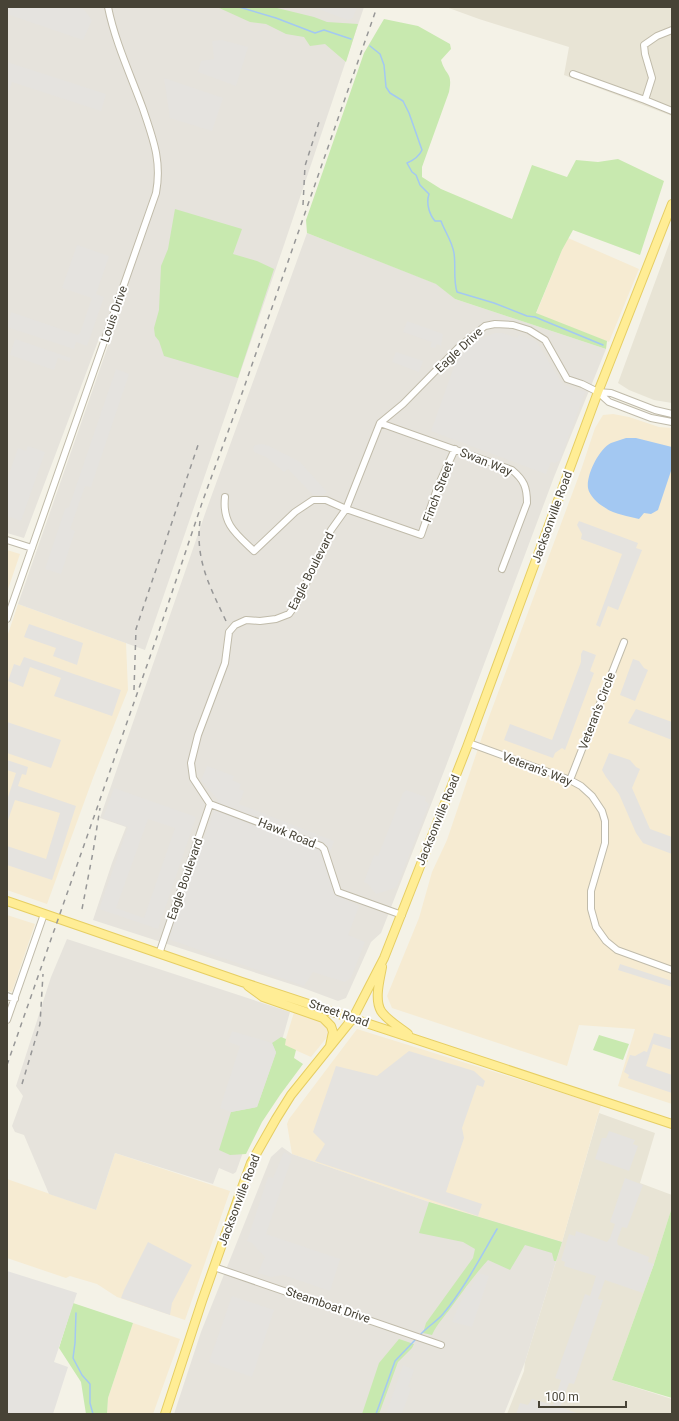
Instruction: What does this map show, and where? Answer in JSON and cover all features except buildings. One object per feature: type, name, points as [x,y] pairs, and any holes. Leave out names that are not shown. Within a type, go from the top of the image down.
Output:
[{"type":"main road","name":"Jacksonville Road","points":[[165,1414],[214,1267],[251,1163],[276,1119],[292,1095],[353,1018],[384,958],[469,743],[598,392],[672,204]]},
{"type":"main road","name":"Street Road","points":[[7,901],[242,982],[672,1124]]},
{"type":"main road","points":[[384,958],[378,997],[380,1010],[413,1038]]},
{"type":"main road","points":[[242,982],[263,997],[323,1018],[331,1026],[333,1032],[330,1048]]},
{"type":"street","name":"Louis Drive","points":[[7,619],[156,193],[158,182],[158,160],[154,142],[118,41],[108,7]]},
{"type":"street","points":[[645,100],[652,78],[644,45],[657,36],[672,30]]},
{"type":"street","points":[[573,74],[672,111]]},
{"type":"street","name":"Eagle Drive","points":[[380,423],[408,400],[459,347],[485,326],[495,324],[513,325],[529,330],[545,340],[567,379],[598,392]]},
{"type":"street","points":[[598,392],[611,393],[655,410],[672,414]]},
{"type":"street","points":[[598,392],[609,402],[651,418],[672,422]]},
{"type":"street","name":"Swan Way","points":[[380,423],[512,470],[522,478],[527,491],[527,503],[502,569]]},
{"type":"street","name":"Eagle Boulevard","points":[[160,954],[210,804],[205,794],[193,778],[191,764],[198,735],[225,663],[229,632],[235,625],[246,620],[260,621],[276,619],[289,614],[297,603],[331,530],[346,509],[380,423]]},
{"type":"street","name":"Finch Street","points":[[346,509],[421,535],[438,486],[455,449]]},
{"type":"street","points":[[225,497],[225,512],[229,525],[254,551],[295,512],[313,500],[322,499],[346,509]]},
{"type":"street","points":[[7,540],[32,548]]},
{"type":"street","name":"Veteran's Circle","points":[[570,780],[624,642]]},
{"type":"street","name":"Veteran's Way","points":[[469,743],[570,780],[581,786],[592,796],[602,811],[605,822],[605,843],[591,891],[591,909],[596,927],[606,941],[618,950],[672,970]]},
{"type":"street","name":"Hawk Road","points":[[210,804],[321,846],[324,849],[338,892],[402,915]]},
{"type":"street","points":[[7,1020],[44,914]]},
{"type":"street","points":[[7,996],[15,999]]},
{"type":"street","name":"Steamboat Drive","points":[[214,1267],[440,1345]]},
{"type":"shaded area","points":[[7,7],[364,7],[145,650],[18,604],[110,340],[100,336],[24,538],[7,533]]},
{"type":"shaded area","points":[[7,7],[82,7],[92,20],[83,40],[7,14]]},
{"type":"shaded area","points":[[313,7],[357,7],[353,18],[348,20]]},
{"type":"shaded area","points":[[446,7],[672,7],[672,116],[564,75],[569,47],[479,19]]},
{"type":"shaded area","points":[[222,40],[248,47],[236,86],[198,72],[201,61],[214,59],[212,41]]},
{"type":"shaded area","points":[[7,62],[106,94],[101,111],[12,82],[7,96]]},
{"type":"shaded area","points":[[164,78],[223,98],[212,131],[170,118]]},
{"type":"shaded area","points":[[307,233],[437,284],[455,299],[606,349],[554,477],[446,766],[381,933],[371,942],[346,998],[338,1001],[303,988],[93,920],[126,827],[100,818],[206,511]]},
{"type":"shaded area","points":[[672,236],[672,403],[654,400],[629,390],[618,383]]},
{"type":"shaded area","points":[[568,238],[639,269],[609,342],[536,314]]},
{"type":"shaded area","points":[[77,245],[109,256],[96,294],[104,297],[87,346],[76,342],[74,349],[7,327],[11,312],[78,335],[80,333],[92,298],[62,288]]},
{"type":"shaded area","points":[[407,321],[443,334],[441,346],[437,344],[435,348],[430,347],[432,342],[403,332]]},
{"type":"shaded area","points":[[495,333],[502,333],[517,338],[519,335],[536,341],[563,385],[585,392],[560,460],[555,463],[551,462],[546,474],[431,431],[456,361],[475,341]]},
{"type":"shaded area","points":[[15,339],[71,358],[70,362],[58,358],[54,370],[10,355]]},
{"type":"shaded area","points":[[396,352],[423,361],[419,372],[392,362]]},
{"type":"shaded area","points":[[116,369],[129,374],[91,487],[85,486],[70,529],[75,531],[61,574],[45,569],[65,509],[69,507]]},
{"type":"shaded area","points":[[613,414],[629,417],[659,427],[672,428],[672,1104],[618,1086],[635,1029],[579,1025],[567,1066],[392,1008],[387,996],[419,918],[432,872],[447,840],[486,725],[581,470],[595,428],[603,415]]},
{"type":"shaded area","points":[[262,444],[300,462],[327,492],[323,495],[313,495],[288,469],[284,472],[266,457],[254,452],[253,448],[255,445]]},
{"type":"shaded area","points":[[28,446],[45,452],[21,521],[7,516],[7,480],[18,448],[26,451]]},
{"type":"shaded area","points":[[579,521],[638,543],[636,548],[642,550],[618,610],[608,606],[600,627],[596,625],[622,554],[581,539],[582,534],[577,525]]},
{"type":"shaded area","points":[[7,550],[20,554],[7,592]]},
{"type":"shaded area","points":[[18,604],[126,643],[128,690],[93,778],[47,904],[7,890],[7,637]]},
{"type":"shaded area","points":[[29,624],[83,643],[77,665],[53,656],[56,648],[24,637]]},
{"type":"shaded area","points":[[583,650],[596,655],[590,671],[594,673],[565,750],[562,748],[555,753],[553,758],[504,740],[510,724],[552,740],[581,662],[581,654]]},
{"type":"shaded area","points":[[24,657],[121,690],[112,716],[54,696],[61,678],[30,667],[23,687],[8,681],[14,664],[20,666]]},
{"type":"shaded area","points":[[633,659],[639,661],[644,668],[648,670],[635,701],[620,695]]},
{"type":"shaded area","points":[[636,709],[672,722],[672,740],[628,723]]},
{"type":"shaded area","points":[[7,722],[61,740],[51,768],[7,753]]},
{"type":"shaded area","points":[[609,753],[630,760],[640,769],[632,788],[650,829],[672,837],[672,854],[643,843],[636,833],[619,794],[602,770]]},
{"type":"shaded area","points":[[7,760],[28,767],[26,775],[22,774],[18,786],[76,806],[52,880],[7,865],[7,846],[46,859],[60,813],[15,800],[7,823],[7,800],[16,773],[7,770]]},
{"type":"shaded area","points":[[207,766],[234,776],[232,780],[241,784],[239,789],[244,791],[239,804],[334,841],[326,865],[338,896],[359,906],[348,935],[365,942],[351,978],[345,982],[313,972],[304,986],[168,939],[218,800],[201,780]]},
{"type":"shaded area","points":[[114,788],[196,817],[158,929],[99,909],[128,827],[103,818]],"holes":[[[148,819],[175,828],[144,918],[116,908]]]},
{"type":"shaded area","points":[[406,790],[426,797],[425,801],[429,804],[398,884],[395,888],[376,894],[368,884],[364,882],[374,855],[378,856],[403,793]]},
{"type":"shaded area","points":[[7,915],[35,924],[12,992],[7,991]]},
{"type":"shaded area","points":[[67,939],[290,1012],[279,1051],[236,1172],[233,1174],[219,1168],[213,1184],[115,1153],[96,1210],[49,1194],[24,1135],[15,1132],[12,1126],[23,1096],[16,1086],[51,977]]},
{"type":"shaded area","points":[[620,964],[672,981],[672,987],[618,970]]},
{"type":"shaded area","points":[[295,1009],[320,1018],[330,1031],[328,1036],[311,1057],[284,1045]]},
{"type":"shaded area","points":[[357,1029],[601,1105],[562,1242],[429,1202],[292,1154],[287,1124],[289,1119]]},
{"type":"shaded area","points":[[232,1031],[272,1043],[276,1052],[257,1107],[231,1112],[220,1108],[240,1046],[228,1042]]},
{"type":"shaded area","points":[[654,1033],[672,1038],[672,1050],[653,1044],[646,1066],[672,1075],[672,1093],[628,1078],[629,1075],[624,1072],[630,1055],[635,1056],[644,1051],[647,1052]]},
{"type":"shaded area","points":[[409,1051],[474,1071],[485,1081],[483,1087],[477,1085],[462,1128],[464,1138],[446,1192],[482,1204],[478,1216],[315,1161],[325,1144],[313,1132],[336,1066],[377,1076]]},
{"type":"shaded area","points":[[599,1113],[655,1133],[640,1183],[672,1195],[672,1207],[654,1264],[612,1380],[672,1399],[672,1414],[507,1414],[524,1371],[525,1362],[562,1242]]},
{"type":"shaded area","points":[[609,1131],[635,1140],[633,1144],[638,1146],[629,1171],[595,1159],[602,1138],[606,1138]]},
{"type":"shaded area","points":[[282,1147],[292,1154],[429,1202],[562,1242],[525,1362],[504,1414],[174,1414],[201,1332],[271,1157]]},
{"type":"shaded area","points":[[284,1152],[292,1157],[266,1234],[340,1259],[330,1291],[283,1275],[271,1277],[258,1273],[265,1257],[252,1243],[247,1241],[268,1177],[273,1178]]},
{"type":"shaded area","points":[[115,1153],[230,1191],[185,1320],[117,1297],[97,1284],[70,1276],[66,1278],[7,1258],[7,1179],[96,1210]]},
{"type":"shaded area","points":[[625,1178],[643,1185],[627,1228],[622,1227],[617,1241],[618,1245],[649,1257],[648,1262],[654,1264],[643,1293],[605,1280],[598,1299],[603,1300],[574,1384],[569,1383],[560,1407],[579,1414],[516,1414],[520,1403],[528,1405],[532,1399],[553,1405],[561,1380],[555,1378],[585,1294],[590,1296],[596,1276],[564,1266],[565,1262],[561,1260],[569,1234],[575,1236],[576,1231],[607,1242],[615,1224],[610,1222]]},
{"type":"shaded area","points":[[148,1242],[192,1265],[172,1303],[170,1315],[121,1298]]},
{"type":"shaded area","points":[[7,1271],[77,1293],[54,1362],[68,1367],[53,1414],[7,1414]]},
{"type":"shaded area","points":[[478,1273],[489,1276],[472,1327],[452,1322],[467,1286],[471,1287]]},
{"type":"shaded area","points":[[232,1296],[274,1310],[252,1377],[209,1362]]},
{"type":"shaded area","points":[[133,1323],[180,1339],[153,1414],[107,1414],[108,1398]]},
{"type":"shaded area","points":[[403,1365],[414,1370],[408,1387],[411,1388],[402,1414],[386,1414]]},
{"type":"green space","points":[[217,7],[273,7],[314,17],[327,22],[358,24],[346,62],[325,44],[310,46],[304,37],[286,34],[266,24],[250,22]]},
{"type":"green space","points":[[384,19],[418,26],[450,44],[451,49],[441,60],[450,77],[449,92],[422,167],[422,177],[441,189],[512,219],[532,165],[567,177],[576,160],[598,162],[618,159],[664,181],[640,255],[573,230],[562,250],[536,313],[607,341],[606,349],[455,299],[436,284],[307,233],[306,220],[364,53]]},
{"type":"green space","points":[[175,209],[242,229],[233,254],[257,261],[274,269],[238,378],[164,356],[159,341],[155,336],[154,328],[159,310],[161,266],[168,249]]},
{"type":"green space","points":[[599,1035],[629,1044],[623,1060],[593,1050]]},
{"type":"green space","points":[[281,1037],[286,1039],[285,1045],[296,1050],[294,1058],[303,1064],[262,1122],[246,1154],[230,1155],[219,1150],[231,1112],[257,1107],[276,1053],[272,1043]]},
{"type":"green space","points":[[429,1202],[562,1242],[556,1261],[554,1261],[552,1253],[525,1245],[510,1270],[488,1260],[471,1280],[434,1330],[432,1335],[423,1333],[426,1323],[473,1258],[475,1249],[463,1242],[419,1233]]},
{"type":"green space","points":[[672,1207],[672,1398],[612,1380],[654,1264]]},
{"type":"green space","points":[[73,1303],[133,1323],[108,1398],[107,1414],[86,1414],[81,1382],[59,1348]]},
{"type":"green space","points":[[399,1339],[414,1344],[398,1362],[379,1414],[362,1414],[379,1363]]},
{"type":"water","points":[[626,438],[636,438],[672,447],[672,468],[658,510],[651,514],[644,513],[639,519],[612,511],[599,504],[590,494],[588,488],[589,476],[598,456],[606,446]]},
{"type":"waterway","points":[[239,7],[276,18],[315,33],[324,30],[351,39]]},
{"type":"waterway","points":[[370,46],[380,54],[384,65],[386,87],[390,93],[403,101],[409,113],[422,150],[416,158],[407,163],[412,172],[416,175],[420,185],[429,194],[428,205],[431,215],[435,221],[441,221],[452,244],[457,292],[494,303],[527,316],[535,317],[603,345]]},
{"type":"waterway","points":[[420,1335],[440,1317],[451,1304],[472,1273],[497,1229]]},
{"type":"waterway","points":[[76,1313],[73,1358],[82,1375],[90,1384],[90,1403],[93,1414]]},
{"type":"waterway","points":[[376,1414],[395,1361],[416,1339]]},
{"type":"railway","points":[[7,1065],[159,631],[203,500],[240,399],[377,7]]},
{"type":"railway","points":[[303,205],[305,166],[320,119]]},
{"type":"railway","points":[[134,690],[136,629],[198,445]]},
{"type":"railway","points":[[200,521],[200,548],[205,573],[214,597],[226,621]]},
{"type":"railway","points":[[82,909],[100,808]]},
{"type":"railway","points":[[22,1084],[40,1024],[43,974]]}]
